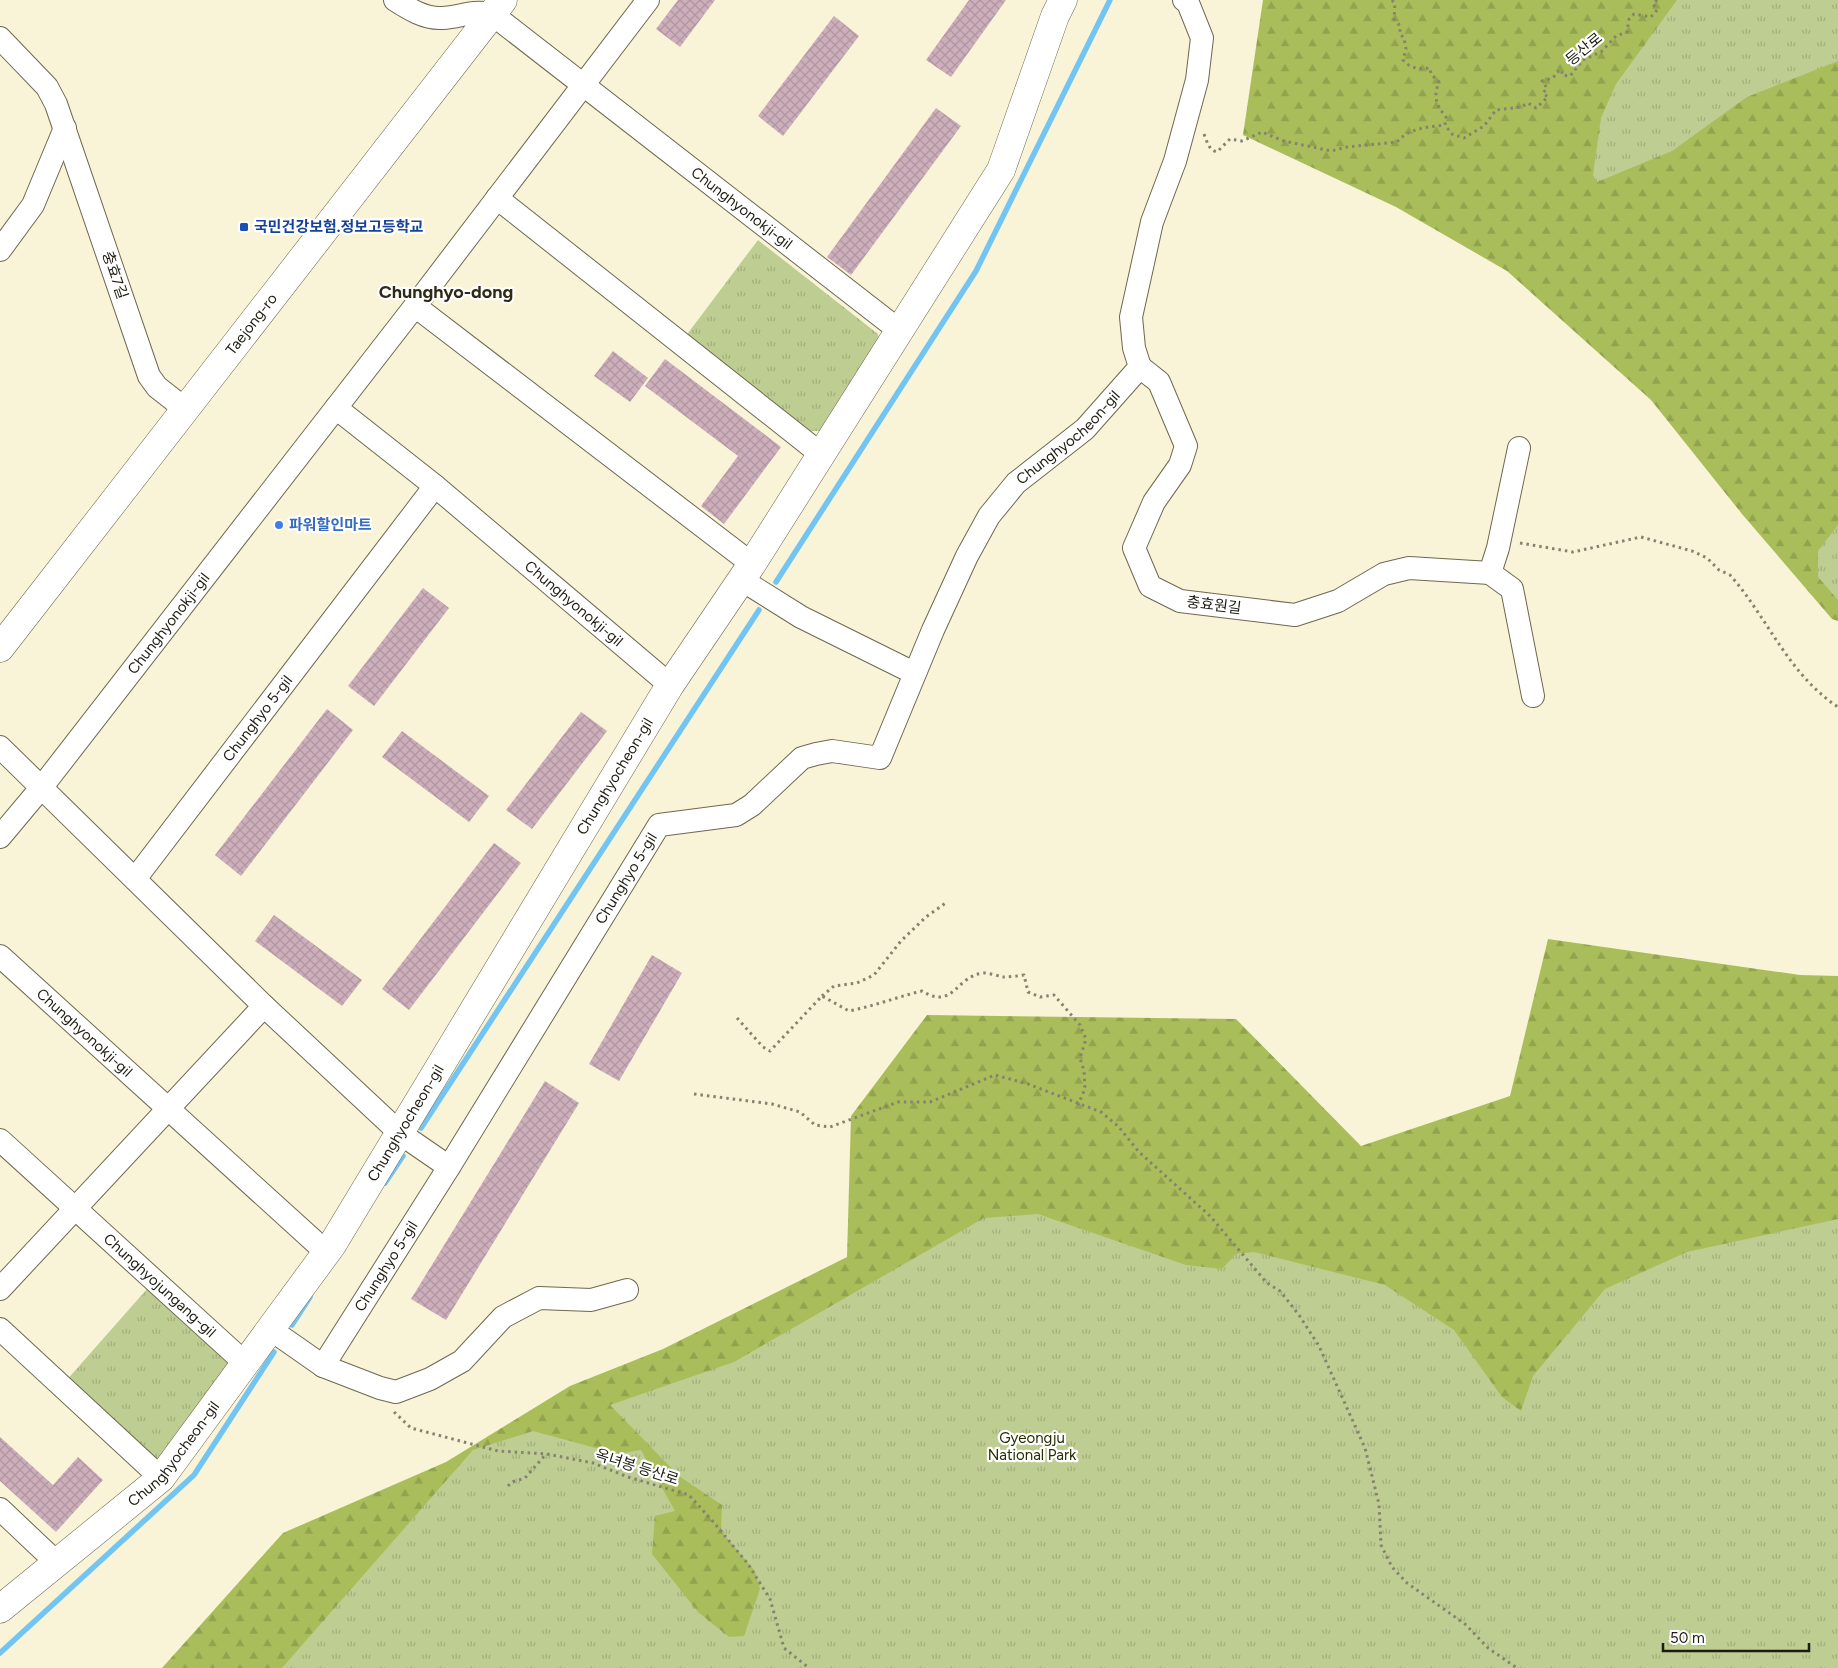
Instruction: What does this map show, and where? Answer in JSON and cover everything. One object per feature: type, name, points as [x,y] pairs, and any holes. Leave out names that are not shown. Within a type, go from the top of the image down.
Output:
[{"type":"street","points":[[396,0],[417,14],[441,18],[498,7],[583,86]]},
{"type":"street","name":"Chunghyonokji-gil","points":[[0,837],[41,788],[415,306],[648,0]]},
{"type":"street","name":"Chunghyocheon-gil","points":[[0,1609],[161,1478],[326,1252],[400,1134],[670,685],[747,572],[1001,170],[1055,16],[1063,0]]},
{"type":"street","points":[[1140,367],[1134,348],[1131,317],[1152,222],[1175,162],[1197,80],[1202,38],[1188,3],[1184,0]]},
{"type":"street","name":"Taejong-ro","points":[[0,648],[498,7]]},
{"type":"street","name":"충효7길","points":[[0,38],[47,87],[65,128],[149,376],[157,386],[184,409]]},
{"type":"street","name":"Chunghyonokji-gil","points":[[583,86],[900,331]]},
{"type":"street","points":[[0,250],[33,205],[65,128]]},
{"type":"street","points":[[497,198],[822,455]]},
{"type":"street","points":[[415,306],[801,617],[914,673]]},
{"type":"street","name":"Chunghyocheon-gil","points":[[914,673],[967,556],[989,516],[1016,483],[1085,428],[1140,367]]},
{"type":"street","name":"충효원길","points":[[1140,367],[1160,382],[1186,446],[1180,465],[1154,502],[1134,548],[1150,586],[1180,601],[1295,614],[1338,601],[1384,574],[1409,568],[1490,573]]},
{"type":"street","name":"Chunghyonokji-gil","points":[[336,408],[436,486],[670,685]]},
{"type":"street","points":[[1519,448],[1497,552],[1490,573],[1512,589],[1533,696]]},
{"type":"street","name":"Chunghyo 5-gil","points":[[135,879],[436,486]]},
{"type":"street","name":"Chunghyo 5-gil","points":[[323,1366],[449,1167],[659,826],[736,815],[752,805],[802,758],[832,751],[880,758],[914,673]]},
{"type":"street","points":[[0,747],[264,1006],[400,1134],[449,1167]]},
{"type":"street","name":"Chunghyonokji-gil","points":[[0,956],[168,1108]]},
{"type":"street","points":[[0,1289],[264,1006]]},
{"type":"street","points":[[168,1108],[326,1252]]},
{"type":"street","points":[[0,1140],[75,1209]]},
{"type":"street","name":"Chunghyojungang-gil","points":[[75,1209],[245,1363]]},
{"type":"street","points":[[270,1329],[323,1366],[380,1388],[396,1392],[430,1379],[462,1361],[503,1317],[539,1298],[591,1300],[627,1290]]},
{"type":"street","points":[[0,1329],[161,1478]]},
{"type":"street","points":[[0,1509],[56,1562]]},
{"type":"path","points":[[1191,104],[1208,145],[1217,152],[1230,139],[1242,140],[1262,132],[1284,141],[1331,151],[1396,142],[1403,135],[1424,128],[1445,125],[1446,117],[1437,105],[1435,91],[1439,82],[1431,74],[1430,68],[1420,69],[1408,66],[1403,60],[1406,49],[1404,38],[1400,34],[1400,26],[1394,20],[1395,4],[1392,0]]},
{"type":"path","name":"등산로","points":[[1445,125],[1452,134],[1464,138],[1484,126],[1496,110],[1521,107],[1528,103],[1536,108],[1548,97],[1543,93],[1547,88],[1542,81],[1553,78],[1557,72],[1562,70],[1562,75],[1570,76],[1583,60],[1601,52],[1616,36],[1627,32],[1629,19],[1634,14],[1651,17],[1658,10],[1654,4],[1657,0]]},
{"type":"path","points":[[1497,552],[1516,543],[1572,552],[1641,537],[1692,551],[1707,558],[1719,570],[1730,574],[1804,679],[1822,696],[1838,706]]},
{"type":"path","points":[[737,1018],[763,1047],[770,1051],[822,996],[834,986],[857,983],[874,975],[901,941],[926,917],[947,902]]},
{"type":"path","points":[[822,996],[849,1011],[922,992],[933,998],[947,997],[967,981],[983,973],[1006,977],[1024,975],[1028,992],[1040,997],[1054,995],[1080,1025],[1086,1039],[1080,1058],[1084,1071],[1085,1089],[1078,1105]]},
{"type":"path","points":[[694,1094],[772,1104],[800,1112],[814,1125],[830,1127],[898,1102],[930,1102],[995,1075],[1028,1084],[1078,1105],[1101,1112],[1118,1126],[1139,1152],[1210,1216],[1266,1283],[1280,1291],[1319,1346],[1365,1448],[1379,1504],[1381,1545],[1392,1567],[1408,1584],[1465,1624],[1488,1648],[1516,1668]]},
{"type":"path","name":"옥녀봉 등산로","points":[[396,1392],[394,1414],[411,1428],[498,1451],[547,1454],[593,1463],[636,1480],[689,1495],[748,1564],[770,1599],[784,1648],[809,1668]]},
{"type":"path","points":[[508,1486],[512,1482],[525,1478],[547,1454]]},
{"type":"green space","points":[[1263,0],[1838,0],[1838,621],[1832,619],[1742,514],[1651,400],[1507,271],[1396,207],[1243,135]]},
{"type":"green space","points":[[1677,0],[1838,0],[1838,61],[1747,97],[1672,151],[1597,182],[1593,175],[1601,118],[1616,84]]},
{"type":"green space","points":[[758,240],[878,334],[881,350],[828,431],[803,431],[685,337]]},
{"type":"green space","points":[[1838,525],[1838,600],[1818,577],[1818,551]]},
{"type":"green space","name":"Gyeongju National Park","points":[[1548,939],[1800,975],[1838,976],[1838,1668],[162,1668],[283,1533],[446,1462],[570,1386],[663,1349],[847,1257],[851,1116],[927,1015],[1236,1019],[1361,1146],[1510,1096]]},
{"type":"green space","name":"Gyeongju National Park","points":[[1038,1214],[1186,1265],[1222,1269],[1236,1254],[1254,1252],[1385,1285],[1454,1330],[1502,1397],[1521,1411],[1533,1376],[1605,1289],[1687,1252],[1838,1219],[1838,1668],[282,1668],[473,1450],[533,1431],[618,1454],[641,1450],[675,1511],[655,1516],[652,1554],[698,1612],[729,1637],[744,1636],[760,1589],[755,1571],[721,1531],[722,1505],[679,1476],[610,1405],[734,1362],[984,1218]]},
{"type":"green space","points":[[147,1289],[230,1364],[157,1467],[65,1382]]},
{"type":"building","points":[[678,0],[715,0],[680,47],[656,29]]},
{"type":"building","points":[[969,0],[1006,0],[951,77],[926,60]]},
{"type":"building","points":[[834,16],[859,36],[783,136],[758,116]]},
{"type":"building","points":[[936,108],[961,126],[851,275],[827,257]]},
{"type":"building","points":[[613,351],[648,378],[630,402],[594,376]]},
{"type":"building","points":[[665,359],[781,447],[724,524],[701,506],[738,456],[645,386]]},
{"type":"building","points":[[423,588],[449,608],[374,706],[348,686]]},
{"type":"building","points":[[327,709],[353,730],[241,876],[215,855]]},
{"type":"building","points":[[581,712],[607,731],[532,829],[506,810]]},
{"type":"building","points":[[402,731],[489,796],[469,822],[382,757]]},
{"type":"building","points":[[494,843],[521,863],[409,1010],[382,989]]},
{"type":"building","points":[[274,915],[362,980],[342,1006],[255,941]]},
{"type":"building","points":[[652,955],[682,973],[619,1081],[589,1064]]},
{"type":"building","points":[[545,1081],[579,1103],[446,1320],[411,1299]]},
{"type":"building","points":[[0,1437],[53,1485],[78,1457],[103,1480],[56,1532],[0,1481]]},
{"type":"waterway","points":[[776,582],[976,271],[1110,0]]},
{"type":"waterway","points":[[421,1128],[759,610]]},
{"type":"waterway","points":[[385,1183],[403,1156]]},
{"type":"waterway","points":[[292,1325],[310,1297]]},
{"type":"waterway","points":[[0,1653],[194,1475],[274,1352]]},
{"type":"place","name":"국민건강보험.정보고등학교","points":[[244,227]]},
{"type":"place","name":"파워할인마트","points":[[279,525]]},
{"type":"district","name":"Chunghyo-dong","points":[[446,292]]}]
